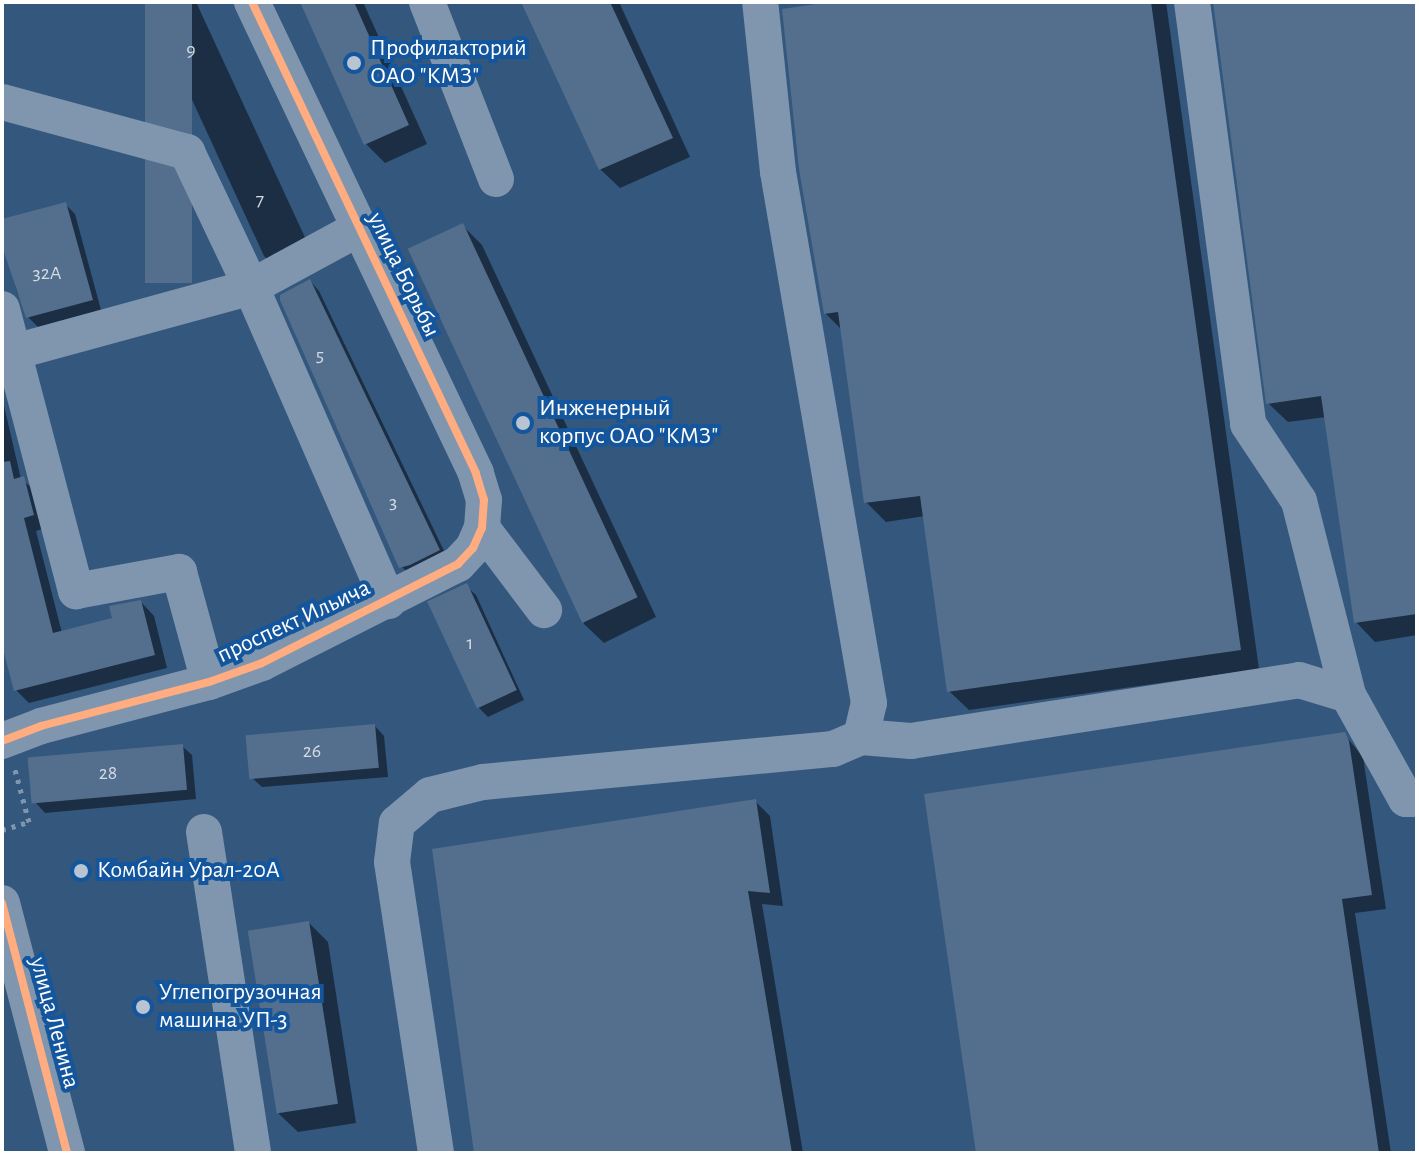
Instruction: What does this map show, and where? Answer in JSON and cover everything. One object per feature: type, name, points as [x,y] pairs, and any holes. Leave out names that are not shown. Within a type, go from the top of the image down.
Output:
[{"type":"street","name":"улица Борьбы","points":[[252,2],[476,473],[484,500],[482,528]]},
{"type":"street","points":[[427,2],[496,179]]},
{"type":"street","points":[[760,2],[778,172],[869,703],[861,737]]},
{"type":"street","points":[[1192,2],[1248,424],[1299,501],[1348,695],[1406,799],[1417,799]]},
{"type":"street","points":[[2,102],[187,152],[251,287],[388,601]]},
{"type":"street","points":[[14,352],[251,287],[358,229]]},
{"type":"street","points":[[2,309],[76,591],[179,572],[209,682]]},
{"type":"street","points":[[482,528],[544,610]]},
{"type":"street","name":"проспект Ильича","points":[[4,740],[209,682],[262,663],[458,564],[473,548],[482,528]]},
{"type":"street","points":[[436,1153],[392,862],[397,823],[430,795],[483,782],[833,749],[861,737],[911,741],[1299,680],[1348,695]]},
{"type":"street","points":[[204,832],[253,1153]]},
{"type":"street","name":"улица Ленина","points":[[2,903],[67,1153]]},
{"type":"path","points":[[2,830],[29,822],[4,740]]},
{"type":"building","points":[[145,2],[192,2],[192,283],[145,283]]},
{"type":"building","name":"Профилакторий ОАО \"КМЗ\"","points":[[300,2],[354,2],[409,125],[364,145]]},
{"type":"building","points":[[521,2],[610,2],[673,138],[599,170]]},
{"type":"building","points":[[830,2],[1151,2],[1241,650],[947,692],[920,496],[864,503],[838,312],[824,314],[799,169],[782,9]]},
{"type":"building","points":[[1213,2],[1417,2],[1417,614],[1354,623],[1321,396],[1266,404]]},
{"type":"building","points":[[66,202],[93,300],[26,318],[2,246],[2,219]]},
{"type":"building","name":"Инженерный корпус ОАО \"КМЗ\"","points":[[463,223],[638,597],[582,623],[408,249]]},
{"type":"building","points":[[310,279],[440,550],[410,565],[399,568],[280,300],[280,295]]},
{"type":"building","points":[[10,461],[14,479],[24,476],[34,515],[24,518],[53,633],[112,618],[109,606],[141,600],[155,655],[14,691],[2,645],[2,462]]},
{"type":"building","points":[[467,583],[517,690],[477,709],[427,602]]},
{"type":"building","points":[[375,724],[379,768],[249,779],[245,735]]},
{"type":"building","points":[[1345,732],[1349,741],[1372,895],[1342,899],[1379,1153],[976,1153],[924,794]]},
{"type":"building","points":[[183,744],[187,790],[32,803],[28,758]]},
{"type":"building","points":[[756,799],[770,893],[748,891],[792,1153],[474,1153],[432,849]]},
{"type":"building","points":[[309,921],[338,1104],[277,1113],[248,931]]},
{"type":"cycle path","points":[[2,741],[41,726],[209,682],[262,663],[458,564],[473,548],[482,528],[484,500],[476,473],[252,2]]},
{"type":"cycle path","points":[[2,903],[67,1153]]},
{"type":"place","name":"Профилакторий ОАО \"КМЗ\"","points":[[354,63]]},
{"type":"place","name":"Инженерный корпус ОАО \"КМЗ\"","points":[[523,423]]},
{"type":"place","name":"Комбайн Урал-20А","points":[[81,871]]},
{"type":"place","name":"Углепогрузочная машина УП-3","points":[[143,1007]]}]
